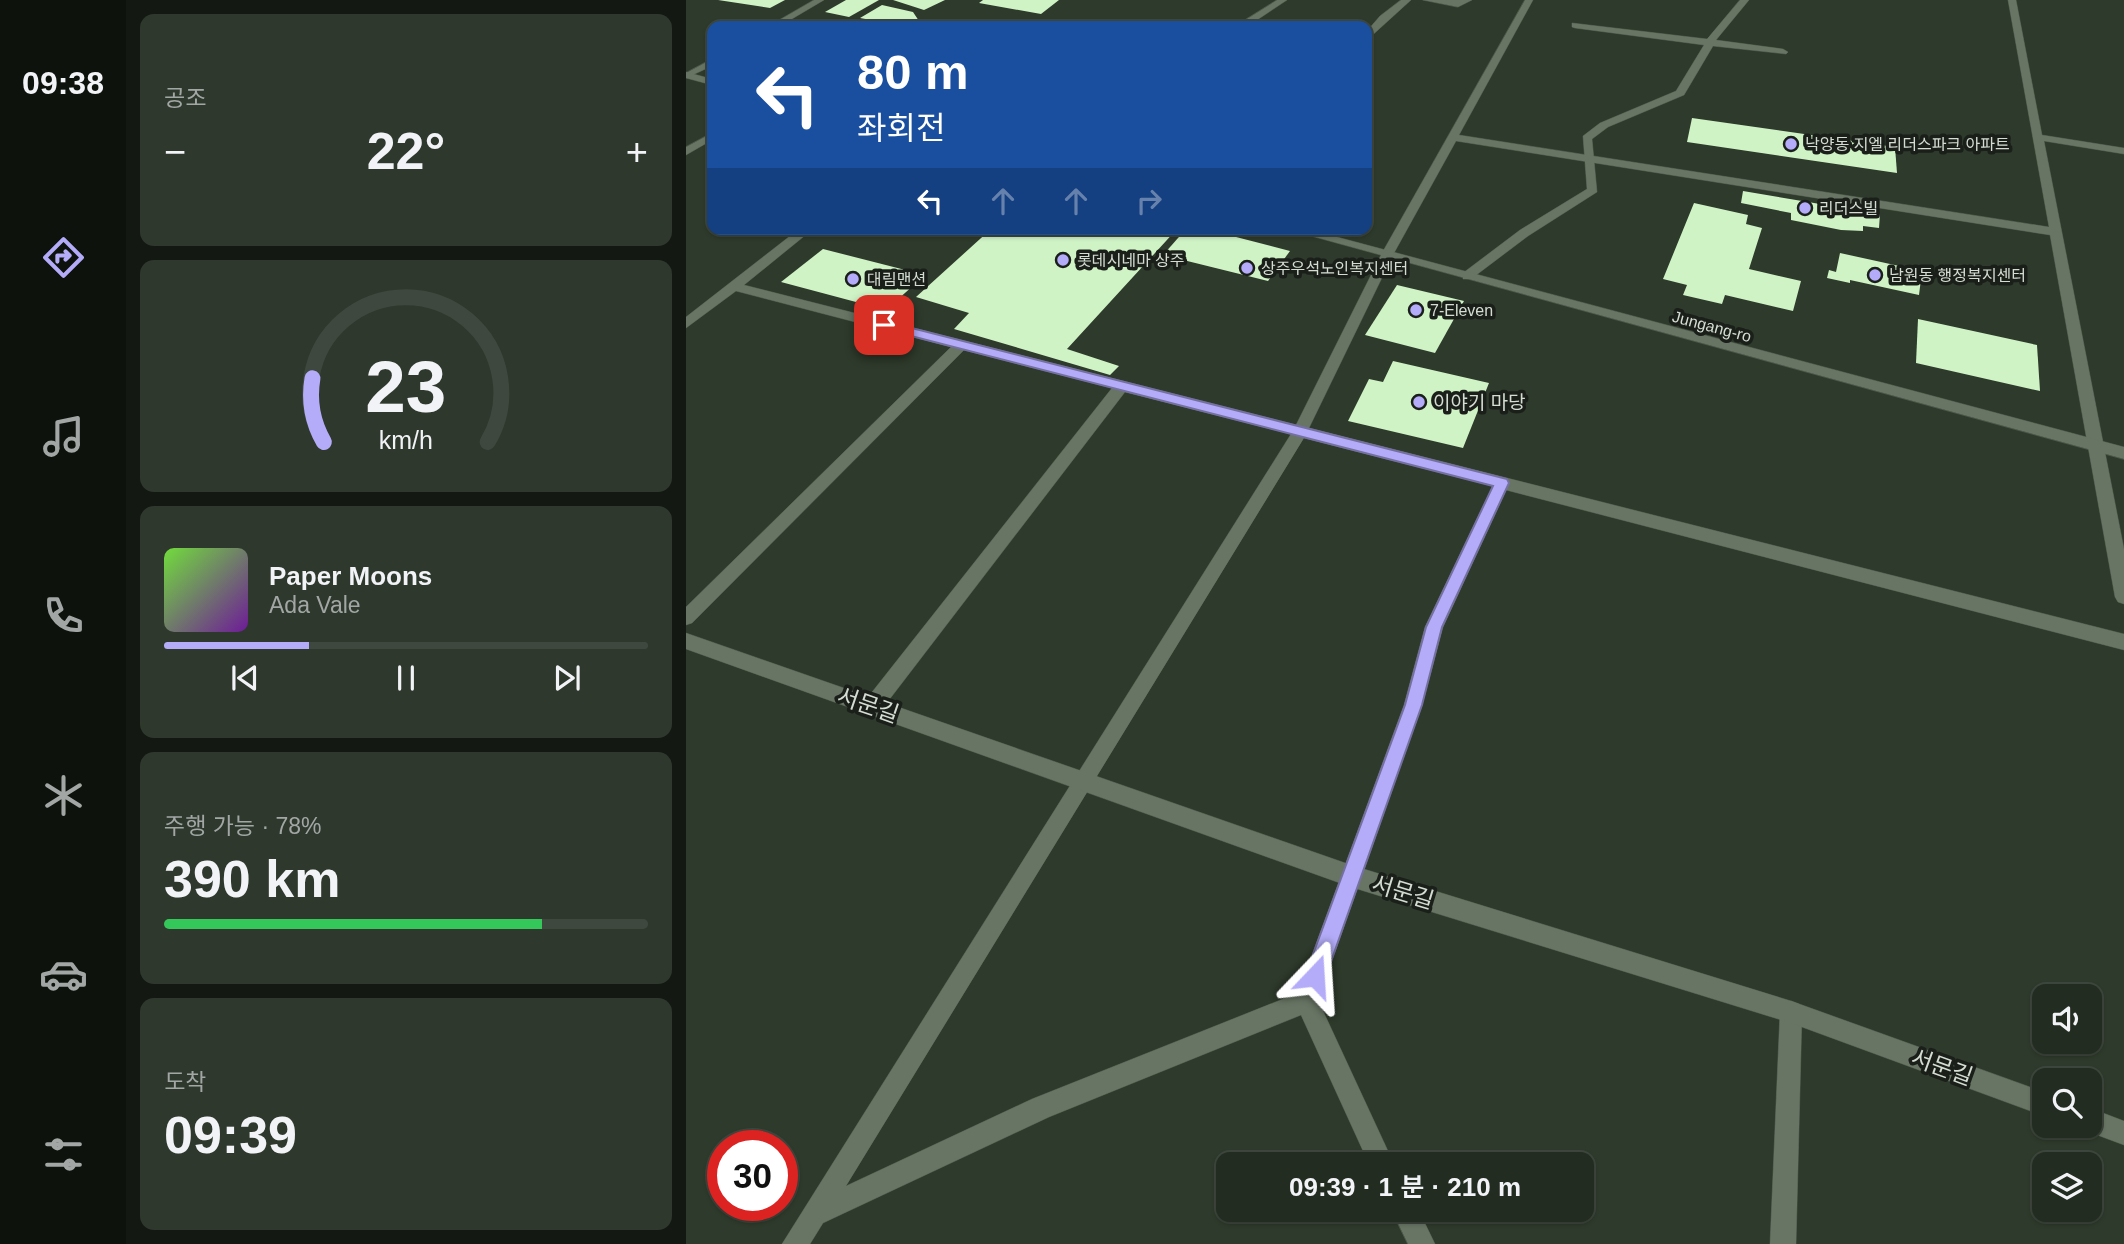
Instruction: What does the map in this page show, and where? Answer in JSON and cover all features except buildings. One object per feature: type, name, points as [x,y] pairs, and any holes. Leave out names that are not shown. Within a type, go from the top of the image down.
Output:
[{"type":"street","points":[[783,21],[820,0]]},
{"type":"street","points":[[1250,21],[1283,0]]},
{"type":"street","points":[[1372,31],[1383,18],[1407,0]]},
{"type":"street","points":[[1427,0],[1458,4],[1468,0]]},
{"type":"street","points":[[795,1244],[1300,432],[1388,253],[1530,0]]},
{"type":"street","points":[[1467,276],[1524,233],[1593,190],[1587,158],[1587,138],[1604,125],[1680,93],[1711,42],[1745,0]]},
{"type":"street","points":[[2012,0],[2036,137],[2099,446],[2124,597]]},
{"type":"street","points":[[1575,25],[1783,52]]},
{"type":"street","points":[[687,76],[707,65]]},
{"type":"street","points":[[687,76],[707,81]]},
{"type":"street","points":[[1452,137],[2056,232]]},
{"type":"street","points":[[2036,137],[2124,151]]},
{"type":"street","points":[[686,152],[707,139]]},
{"type":"street","points":[[686,324],[799,235]]},
{"type":"street","name":"Jungang-ro","points":[[1316,235],[2124,453]]},
{"type":"street","points":[[732,286],[2124,642]]},
{"type":"street","points":[[686,618],[961,345]]},
{"type":"street","points":[[873,707],[1122,386]]},
{"type":"street","points":[[1376,1152],[1306,1002],[1413,705],[1434,627],[1502,483]]},
{"type":"street","name":"서문길","points":[[686,640],[1352,876],[1791,1012],[2032,1100]]},
{"type":"street","points":[[815,1213],[1041,1108],[1306,1002]]},
{"type":"street","points":[[1783,1244],[1791,1012]]},
{"type":"street","points":[[2102,1125],[2124,1133]]},
{"type":"street","points":[[1411,1222],[1422,1244]]},
{"type":"place","name":"낙양동 지엘 리더스파크 아파트","points":[[1791,144]]},
{"type":"place","name":"리더스빌","points":[[1805,208]]},
{"type":"place","name":"롯데시네마 상주","points":[[1063,260]]},
{"type":"place","name":"상주우석노인복지센터","points":[[1247,268]]},
{"type":"place","name":"남원동 행정복지센터","points":[[1875,275]]},
{"type":"place","name":"대림맨션","points":[[853,279]]},
{"type":"place","name":"7-Eleven","points":[[1416,310]]},
{"type":"place","name":"이야기 마당","points":[[1419,402]]},
{"type":"route","points":[[884,325],[1502,483],[1434,627],[1413,705],[1315,976]]}]
